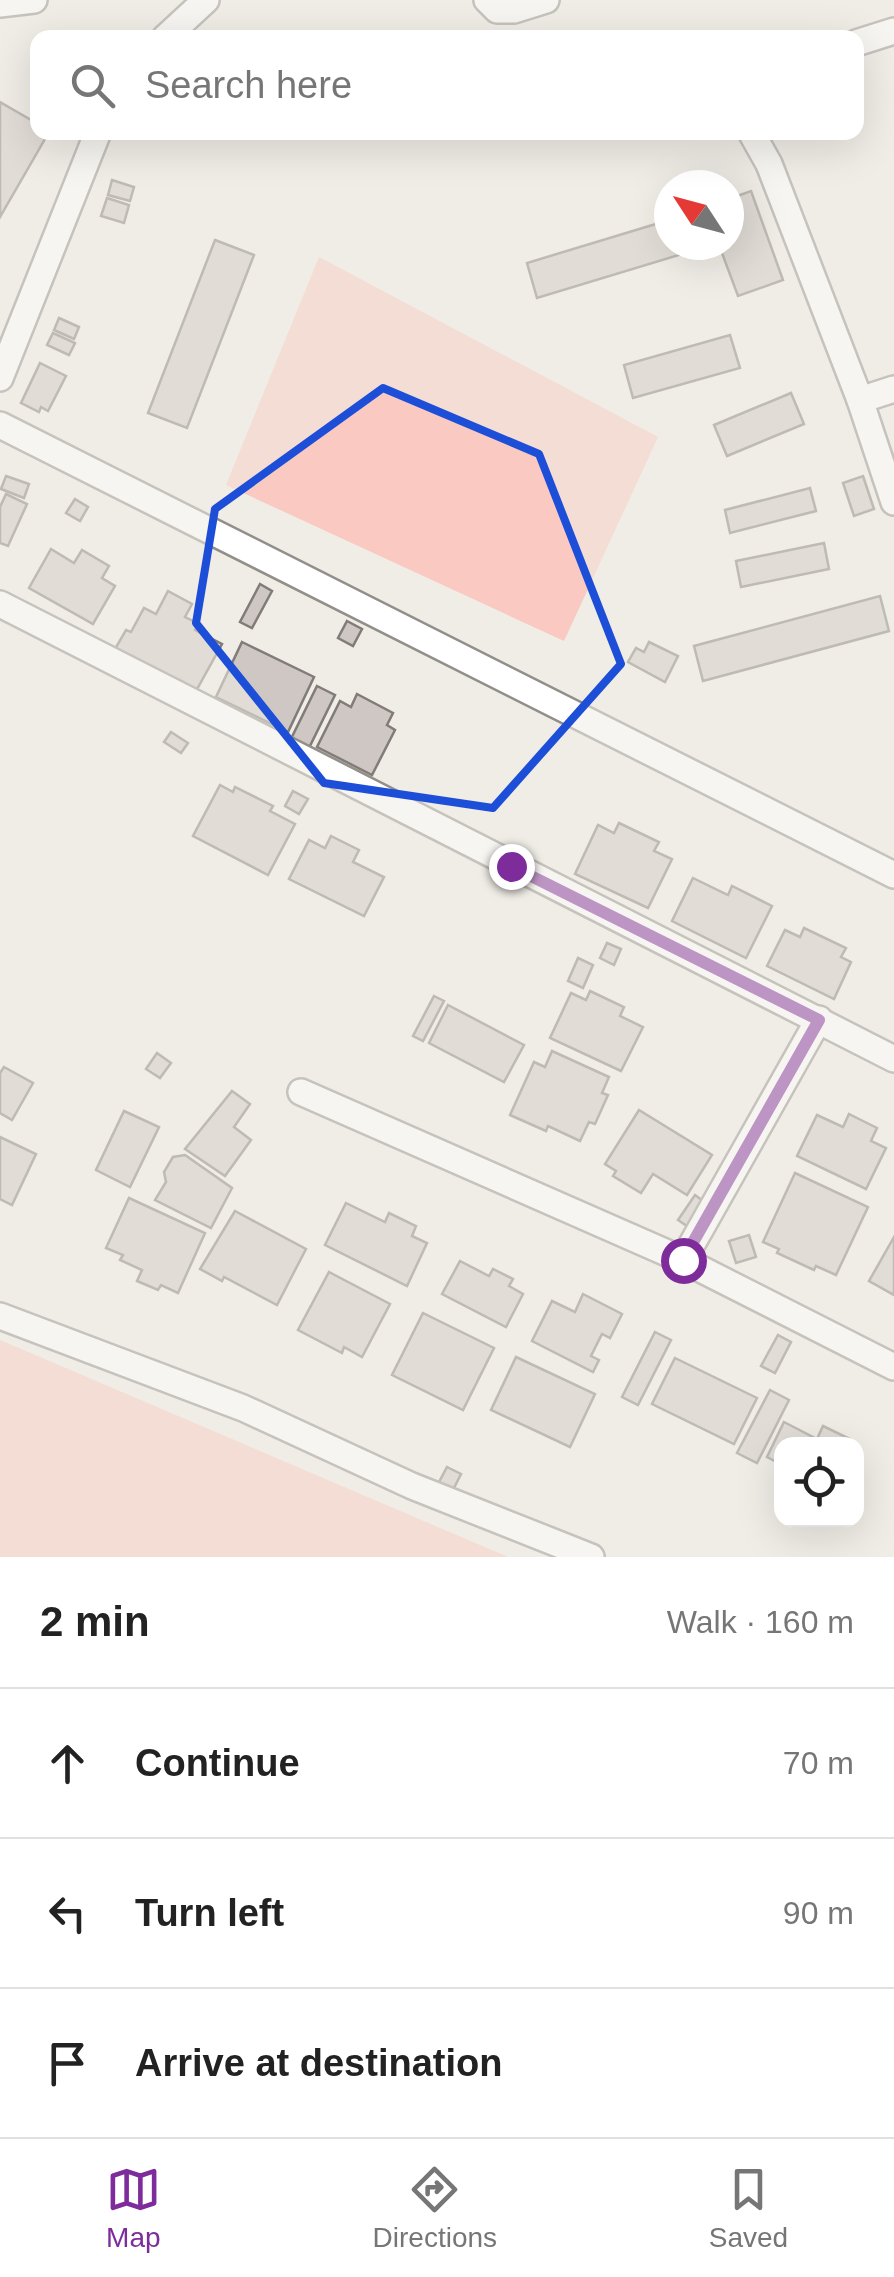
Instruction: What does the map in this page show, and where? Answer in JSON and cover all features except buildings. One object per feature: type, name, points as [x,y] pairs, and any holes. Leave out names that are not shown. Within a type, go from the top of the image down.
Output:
[{"type":"street","points":[[0,4],[34,0]]},
{"type":"street","points":[[174,30],[206,0]]},
{"type":"street","points":[[487,0],[497,10],[514,10],[546,0]]},
{"type":"street","points":[[864,40],[894,31]]},
{"type":"street","points":[[0,378],[95,140]]},
{"type":"street","points":[[756,140],[860,400],[894,502]]},
{"type":"street","points":[[860,400],[894,388]]},
{"type":"street","points":[[0,425],[894,875]]},
{"type":"street","points":[[0,604],[894,1059]]},
{"type":"street","points":[[683,1260],[819,1020]]},
{"type":"street","points":[[301,1092],[683,1260],[894,1366]]},
{"type":"street","points":[[0,1316],[243,1408],[412,1486],[591,1557]]},
{"type":"highlighted area","points":[[383,388],[539,454],[621,664],[493,808],[324,783],[196,623],[215,509]]},
{"type":"shaded area","points":[[319,257],[658,437],[564,641],[226,485]]},
{"type":"shaded area","points":[[0,1340],[508,1557],[0,1557]]},
{"type":"route","points":[[511,866],[819,1020],[683,1260]]}]
